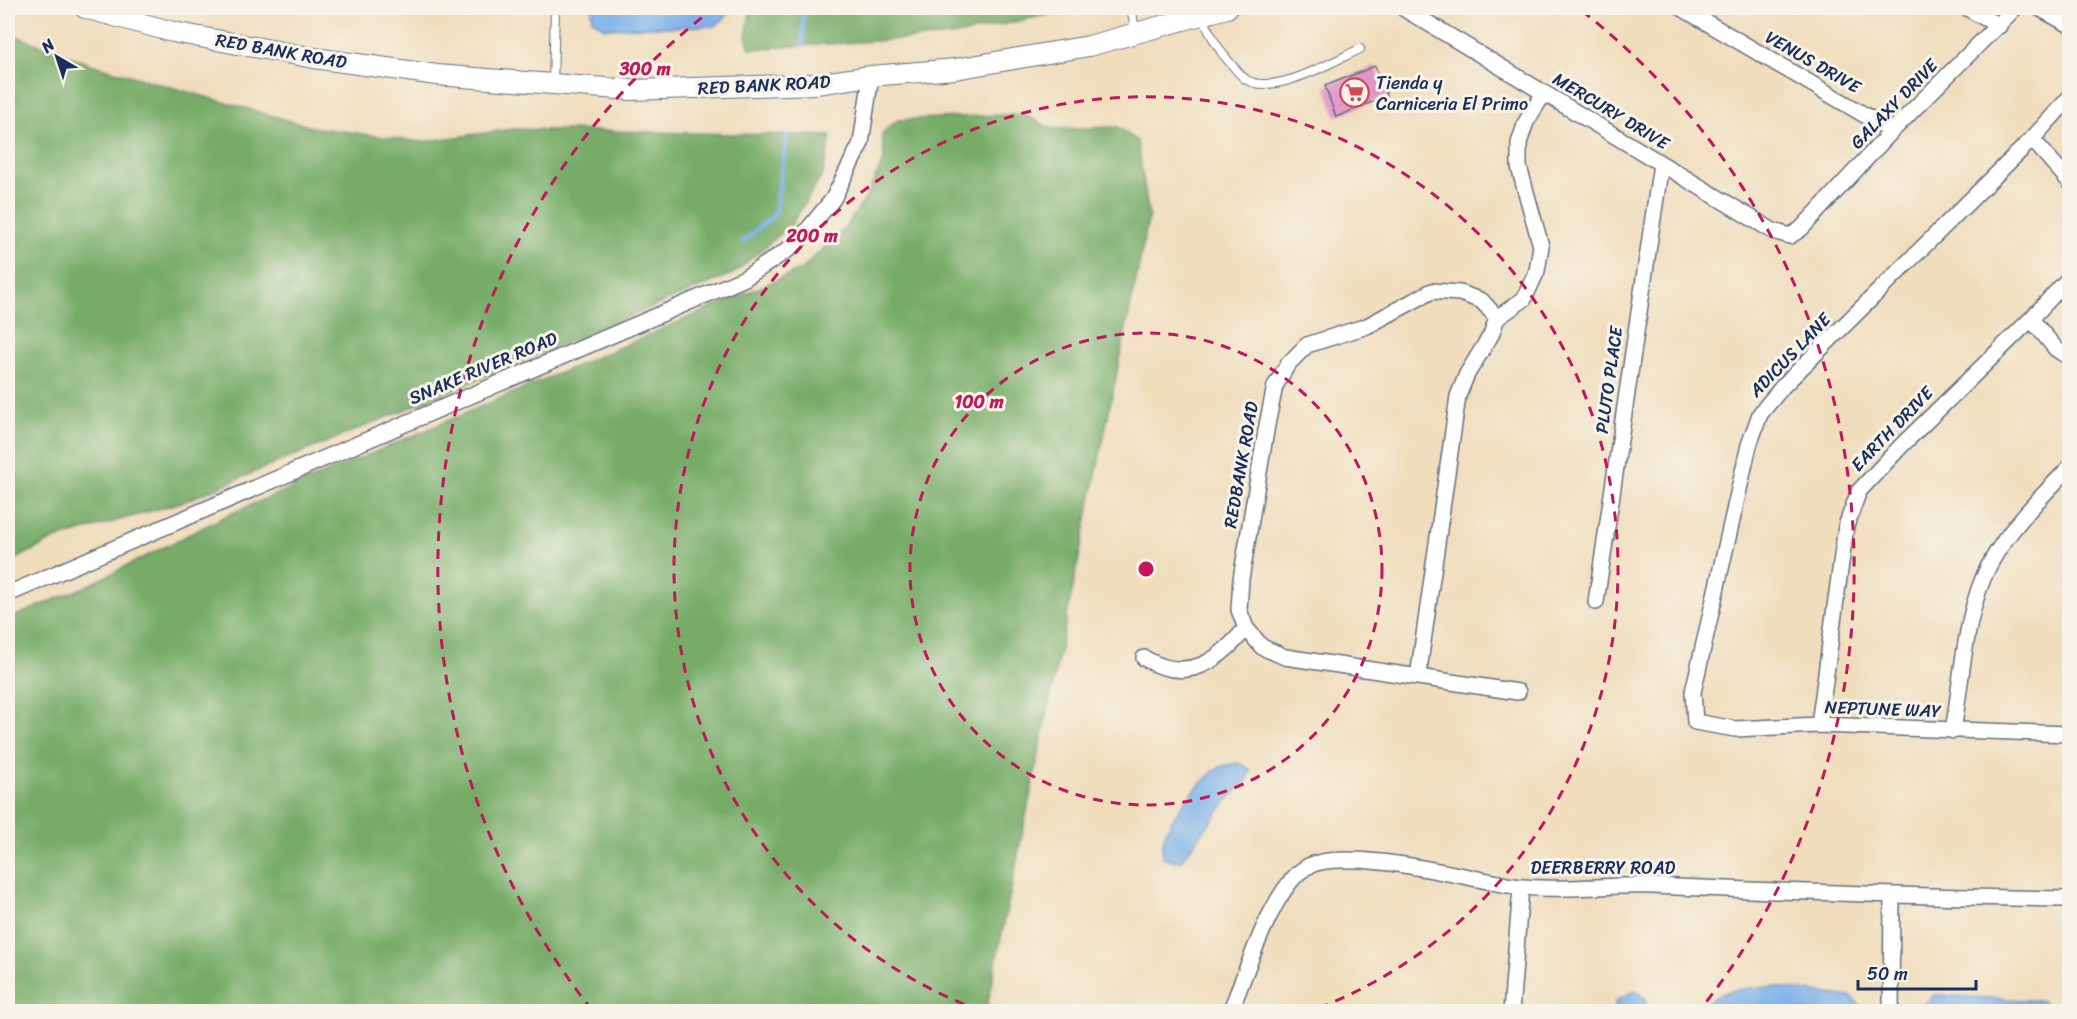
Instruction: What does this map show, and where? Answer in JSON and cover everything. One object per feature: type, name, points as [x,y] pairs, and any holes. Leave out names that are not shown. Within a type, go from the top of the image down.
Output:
[{"type":"main road","name":"RED BANK ROAD","points":[[85,8],[173,32],[314,58],[437,75],[553,86],[631,90],[816,84],[871,76],[955,69],[1025,59],[1136,34],[1203,11],[1227,8]]},
{"type":"street","name":"MERCURY DRIVE","points":[[1403,8],[1773,231],[1790,236],[1801,230]]},
{"type":"street","name":"VENUS DRIVE","points":[[1682,8],[1892,131]]},
{"type":"street","points":[[1967,8],[1999,26]]},
{"type":"street","name":"GALAXY DRIVE","points":[[1801,230],[1892,131],[2015,8]]},
{"type":"street","points":[[2039,8],[2070,25]]},
{"type":"street","name":"SNAKE RIVER ROAD","points":[[8,594],[746,278],[795,245],[833,199],[861,143],[871,76]]},
{"type":"street","points":[[1418,677],[1458,396],[1467,374],[1491,335],[1497,318],[1524,299],[1537,271],[1541,246],[1519,167],[1519,143],[1526,122],[1544,93]]},
{"type":"street","name":"ADICUS LANE","points":[[1695,722],[1695,682],[1749,445],[1760,414],[1784,386],[2032,139],[2070,98]]},
{"type":"street","points":[[2032,139],[2070,182]]},
{"type":"street","name":"PLUTO PLACE","points":[[1596,602],[1661,164]]},
{"type":"street","name":"EARTH DRIVE","points":[[1820,725],[1846,526],[1859,492],[1902,445],[2070,277]]},
{"type":"street","name":"REDBANK ROAD","points":[[1246,628],[1239,610],[1241,579],[1275,386],[1288,364],[1308,345],[1367,326],[1432,291],[1460,293],[1471,297],[1482,302],[1497,318]]},
{"type":"street","points":[[2031,318],[2056,349],[2070,358]]},
{"type":"street","points":[[1953,731],[1973,611],[1990,563],[2022,518],[2070,467]]},
{"type":"street","points":[[1144,658],[1157,666],[1183,670],[1208,664],[1228,650],[1246,628],[1262,647],[1285,657],[1518,692]]},
{"type":"street","name":"NEPTUNE WAY","points":[[1695,722],[1735,729],[1820,725],[2070,734]]},
{"type":"street","name":"DEERBERRY ROAD","points":[[1230,1011],[1272,911],[1286,885],[1305,867],[1328,859],[1362,860],[1521,887],[1645,886],[1892,897],[2070,899]]},
{"type":"street","points":[[1511,1011],[1521,887]]},
{"type":"street","points":[[1891,1011],[1892,897]]},
{"type":"lane","points":[[553,86],[555,8]]},
{"type":"lane","points":[[1131,8],[1136,34]]},
{"type":"lane","points":[[1203,11],[1210,37],[1229,62],[1246,80],[1263,86],[1286,82],[1360,49]]},
{"type":"green space","points":[[751,8],[1076,8],[952,36],[750,49],[746,37]]},
{"type":"green space","points":[[8,33],[90,64],[312,127],[421,142],[513,129],[831,136],[823,174],[791,225],[734,273],[185,501],[55,539],[8,563]]},
{"type":"green space","points":[[1023,114],[1052,129],[1118,127],[1137,141],[1149,216],[986,1011],[8,1011],[8,619],[85,587],[230,514],[802,269],[846,226],[866,198],[884,159],[882,133],[898,120]]},
{"type":"water","points":[[592,8],[731,8],[726,17],[715,26],[604,28],[592,19]]},
{"type":"water","points":[[1240,763],[1251,770],[1246,782],[1229,798],[1180,862],[1164,858],[1162,848],[1165,836],[1179,809],[1199,785],[1217,769]]},
{"type":"water","points":[[1775,987],[1852,997],[1865,1011],[1700,1011],[1715,997],[1733,990]]},
{"type":"water","points":[[1635,991],[1646,999],[1647,1011],[1614,1011],[1616,1001]]},
{"type":"water","points":[[1935,995],[2042,1001],[2052,1010],[1922,1011],[1925,1004]]},
{"type":"building","name":"Tienda y Carniceria El Primo","points":[[1375,66],[1387,96],[1336,117],[1325,86]]},
{"type":"waterway","points":[[803,8],[803,45]]},
{"type":"waterway","points":[[742,242],[775,214],[787,136]]},
{"type":"place","name":"Tienda y Carniceria El Primo","points":[[1355,93]]}]
